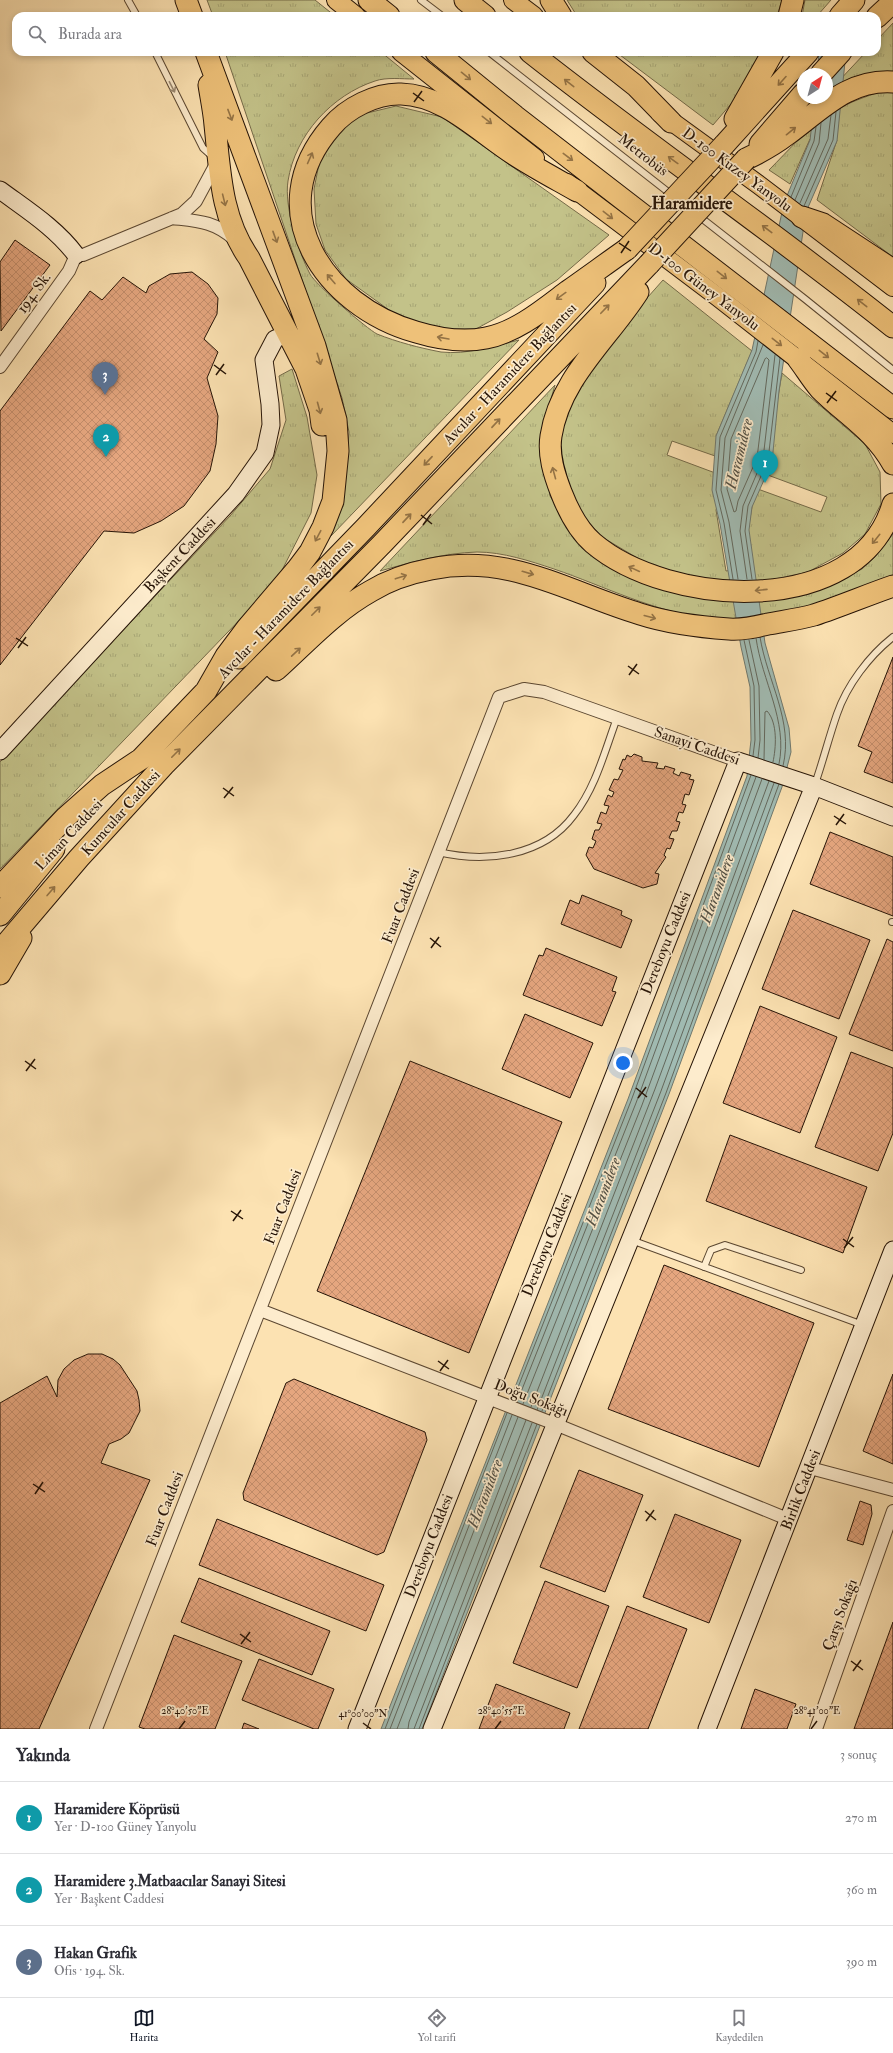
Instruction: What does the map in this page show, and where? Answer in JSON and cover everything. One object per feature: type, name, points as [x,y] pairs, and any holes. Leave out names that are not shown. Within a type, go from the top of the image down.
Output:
[{"type":"highway","points":[[369,0],[384,12]]},
{"type":"highway","points":[[464,0],[480,12]]},
{"type":"highway","points":[[551,0],[558,12]]},
{"type":"highway","points":[[790,12],[794,0]]},
{"type":"highway","points":[[844,12],[854,0]]},
{"type":"highway","points":[[878,12],[888,0]]},
{"type":"highway","points":[[881,13],[893,2]]},
{"type":"highway","points":[[201,56],[209,87],[215,124],[220,186],[229,218],[241,246],[250,258],[306,369],[320,410],[333,501]]},
{"type":"highway","points":[[0,887],[66,817],[102,785],[141,759],[206,691],[226,656],[247,628],[294,574],[310,552],[323,527],[333,501],[338,451],[336,420],[329,392],[315,346],[207,56]]},
{"type":"highway","points":[[441,56],[515,116],[893,408]]},
{"type":"highway","points":[[535,56],[590,100],[789,245],[893,327]]},
{"type":"highway","points":[[598,56],[636,86],[671,122]]},
{"type":"highway","points":[[724,145],[728,131],[771,56]]},
{"type":"highway","name":"Avcılar - Haramidere Bağlantısı","points":[[206,691],[366,527],[724,145],[804,56]]},
{"type":"highway","points":[[826,68],[837,56]]},
{"type":"highway","points":[[746,160],[789,133],[811,114],[847,92],[865,84],[882,81],[893,82]]},
{"type":"highway","points":[[577,191],[515,155],[454,112],[423,96],[400,93],[375,98],[348,111],[335,122],[320,139],[304,174],[301,191],[302,221],[307,241],[325,272],[342,292],[356,304],[373,316],[397,327],[427,335],[463,341],[488,338],[509,331],[528,320],[627,249]]},
{"type":"highway","name":"Avcılar - Haramidere Bağlantısı","points":[[220,709],[382,544],[649,264],[746,160],[797,101]]},
{"type":"highway","points":[[802,217],[823,224],[893,270]]},
{"type":"highway","points":[[649,264],[647,278],[636,295],[593,349],[569,387],[561,403],[551,436],[550,450],[557,482],[577,523],[592,542],[626,565],[648,575],[678,584],[728,591],[783,588],[809,583],[844,567],[866,551],[879,536],[888,520],[893,504]]},
{"type":"highway","points":[[798,359],[820,388],[873,435],[893,464]]},
{"type":"highway","points":[[220,709],[258,686],[327,623],[372,590],[395,579],[421,571],[445,566],[477,564],[509,568],[560,584],[646,616],[669,622],[731,629],[752,628],[814,615],[893,586]]},
{"type":"highway","name":"Kumcular Caddesi","points":[[26,921],[164,765],[220,709]]},
{"type":"highway","name":"Liman Caddesi","points":[[0,915],[50,853],[141,759]]},
{"type":"highway","points":[[0,951],[26,921]]},
{"type":"highway","points":[[0,974],[20,942],[26,921]]},
{"type":"main road","points":[[336,0],[351,12]]},
{"type":"main road","points":[[513,0],[529,12]]},
{"type":"main road","name":"D-100 Güney Yanyolu","points":[[406,56],[577,191],[798,359],[893,434]]},
{"type":"main road","name":"D-100 Kuzey Yanyolu","points":[[586,56],[671,122],[802,217],[893,287]]},
{"type":"street","points":[[0,190],[53,230],[67,243],[76,256],[83,255],[182,214],[196,201],[207,184],[218,161]]},
{"type":"street","points":[[171,218],[211,223],[226,232],[241,246]]},
{"type":"street","name":"194. Sk.","points":[[0,367],[69,271],[76,256]]},
{"type":"street","name":"Başkent Caddesi","points":[[0,751],[236,494],[250,475],[265,453],[271,425],[270,404],[264,360],[274,339],[288,334]]},
{"type":"street","name":"Sanayi Caddesi","points":[[499,697],[524,689],[544,692],[738,761],[814,786],[893,817]]},
{"type":"street","name":"Fuar Caddesi","points":[[96,1729],[499,697]]},
{"type":"street","name":"Dereboyu Caddesi","points":[[357,1729],[738,761]]},
{"type":"street","points":[[432,1729],[814,786]]},
{"type":"street","name":"Birlik Caddesi","points":[[707,1729],[790,1520],[893,1250]]},
{"type":"street","name":"Doğu Sokağı","points":[[260,1310],[555,1424],[790,1520]]},
{"type":"street","points":[[810,1468],[893,1490]]},
{"type":"street","name":"Çarşı Sokağı","points":[[816,1729],[893,1511]]},
{"type":"lane","points":[[128,0],[134,12]]},
{"type":"lane","points":[[422,0],[437,12]]},
{"type":"lane","points":[[157,56],[203,148],[218,161]]},
{"type":"lane","name":"Metrobüs","points":[[494,56],[793,289],[893,370]]},
{"type":"lane","points":[[814,786],[838,713],[855,679],[882,646],[893,637]]},
{"type":"lane","points":[[438,852],[472,858],[511,854],[537,844],[558,832],[575,814],[594,780],[617,718]]},
{"type":"lane","points":[[630,1239],[864,1326]]},
{"type":"lane","points":[[704,1267],[711,1250],[725,1245],[801,1270]]},
{"type":"green space","points":[[207,0],[315,0],[330,12],[212,12]]},
{"type":"green space","points":[[567,0],[782,0],[778,12],[574,12]]},
{"type":"green space","points":[[805,0],[831,0],[820,12],[803,12]]},
{"type":"green space","points":[[893,23],[893,73],[877,73],[836,84],[862,56],[881,56],[881,36]]},
{"type":"green space","points":[[226,56],[386,56],[414,79],[384,79],[359,87],[344,96],[318,119],[298,148],[292,164],[287,191],[293,228],[305,264],[310,274],[321,287],[342,306],[371,330],[392,340],[417,347],[451,353],[480,349],[519,340],[331,536],[344,497],[347,463],[349,432],[342,398]]},
{"type":"green space","points":[[621,56],[761,56],[736,98],[713,125]]},
{"type":"green space","points":[[882,91],[893,92],[893,257],[817,200],[837,140],[810,139],[790,184],[769,170],[800,139],[824,118],[839,108]]},
{"type":"green space","points":[[396,106],[442,117],[609,235],[557,280],[507,312],[476,329],[445,329],[403,320],[346,279],[325,250],[316,224],[314,189],[320,159],[336,132],[359,115]]},
{"type":"green space","points":[[663,280],[752,351],[717,434],[718,457],[672,441],[667,455],[726,477],[716,510],[726,571],[750,567],[748,531],[755,488],[821,512],[827,497],[765,474],[782,373],[865,444],[880,472],[881,504],[865,534],[843,553],[808,572],[770,580],[700,580],[644,562],[602,537],[576,508],[562,477],[560,447],[561,430],[571,400],[585,374],[632,315]]},
{"type":"green space","points":[[292,369],[307,417],[317,475],[311,513],[276,582],[0,869],[0,762],[230,516],[270,469],[286,420],[279,376]]},
{"type":"green space","points":[[555,385],[543,427],[550,496],[573,532],[610,566],[636,580],[665,589],[833,583],[862,569],[875,557],[893,534],[893,577],[826,601],[780,613],[733,619],[709,618],[669,611],[545,566],[487,552],[440,556],[380,571]]},
{"type":"water","points":[[819,56],[846,56],[837,141],[806,212],[779,391],[772,462],[752,507],[749,530],[765,643],[789,728],[791,752],[782,787],[669,1094],[422,1729],[381,1729],[628,1099],[747,776],[751,740],[750,687],[741,647],[720,524],[712,490],[716,436],[752,350],[784,203],[810,140],[814,104],[833,104],[833,68],[818,68]]},
{"type":"building","points":[[15,240],[50,265],[1,331],[0,262]]},
{"type":"building","points":[[192,272],[208,284],[218,298],[217,314],[204,339],[218,352],[207,378],[218,416],[216,444],[210,471],[184,506],[161,521],[134,533],[104,531],[0,665],[0,411],[90,291],[102,300],[123,277],[146,293],[149,286],[170,274]]},
{"type":"building","points":[[893,657],[893,783],[864,772],[872,752],[858,746]]},
{"type":"building","points":[[634,754],[642,757],[642,761],[658,763],[656,768],[664,769],[665,766],[675,769],[673,773],[679,776],[681,772],[691,775],[689,779],[694,780],[689,795],[685,794],[682,804],[686,805],[683,813],[679,812],[676,821],[680,822],[677,831],[672,831],[669,838],[674,839],[670,849],[667,848],[664,855],[666,857],[655,873],[659,874],[657,884],[643,888],[594,869],[586,855],[589,847],[593,848],[596,841],[592,839],[595,830],[599,830],[602,824],[597,823],[601,812],[606,814],[609,806],[604,805],[608,795],[612,797],[614,792],[609,790],[614,779],[618,780],[623,770],[619,769],[623,759],[625,760],[627,755],[631,757]]},
{"type":"building","points":[[830,832],[893,857],[893,916],[810,884]]},
{"type":"building","points":[[582,895],[622,911],[621,915],[632,920],[621,948],[561,924],[570,900],[579,904]]},
{"type":"building","points":[[793,910],[870,940],[839,1019],[762,989]]},
{"type":"building","points":[[887,939],[893,942],[893,1051],[849,1034]]},
{"type":"building","points":[[546,948],[617,977],[612,991],[616,992],[602,1026],[523,995],[539,955],[543,956]]},
{"type":"building","points":[[760,1006],[837,1037],[800,1133],[723,1103]]},
{"type":"building","points":[[525,1014],[593,1043],[570,1098],[502,1069]]},
{"type":"building","points":[[851,1052],[893,1068],[893,1133],[878,1171],[815,1147]]},
{"type":"building","points":[[410,1061],[562,1122],[469,1353],[317,1291]]},
{"type":"building","points":[[730,1135],[867,1187],[843,1253],[706,1201]]},
{"type":"building","points":[[664,1265],[814,1323],[759,1467],[608,1409]]},
{"type":"building","points":[[88,1354],[102,1354],[113,1359],[120,1365],[137,1391],[139,1400],[140,1411],[129,1433],[121,1439],[109,1444],[101,1463],[150,1480],[39,1729],[0,1729],[0,1403],[47,1376],[57,1397],[58,1380],[64,1369],[74,1360]]},
{"type":"building","points":[[893,1374],[893,1464],[863,1451]]},
{"type":"building","points":[[294,1379],[425,1432],[427,1440],[384,1552],[377,1555],[244,1500],[243,1493],[286,1383]]},
{"type":"building","points":[[579,1470],[643,1495],[605,1592],[540,1567]]},
{"type":"building","points":[[860,1501],[871,1505],[872,1514],[863,1545],[847,1540]]},
{"type":"building","points":[[675,1514],[741,1540],[709,1623],[643,1597]]},
{"type":"building","points":[[217,1519],[384,1585],[366,1631],[199,1565]]},
{"type":"building","points":[[199,1578],[330,1631],[312,1675],[181,1622]]},
{"type":"building","points":[[545,1581],[609,1606],[577,1688],[513,1663]]},
{"type":"building","points":[[627,1606],[687,1629],[648,1729],[579,1729]]},
{"type":"building","points":[[893,1622],[893,1729],[854,1729]]},
{"type":"building","points":[[174,1635],[242,1661],[215,1729],[145,1729],[139,1727]]},
{"type":"building","points":[[259,1659],[334,1689],[318,1729],[314,1729],[242,1700]]},
{"type":"building","points":[[496,1684],[570,1713],[564,1729],[479,1729]]},
{"type":"building","points":[[755,1689],[796,1704],[787,1729],[741,1729]]},
{"type":"building","points":[[244,1723],[259,1729],[242,1729]]},
{"type":"place","name":"Hakan Grafik","points":[[105,395]]},
{"type":"place","name":"Haramidere 3.Matbaacılar Sanayi Sitesi","points":[[106,457]]},
{"type":"place","name":"Haramidere Köprüsü","points":[[765,483]]},
{"type":"district","name":"Haramidere","points":[[692,203]]}]
